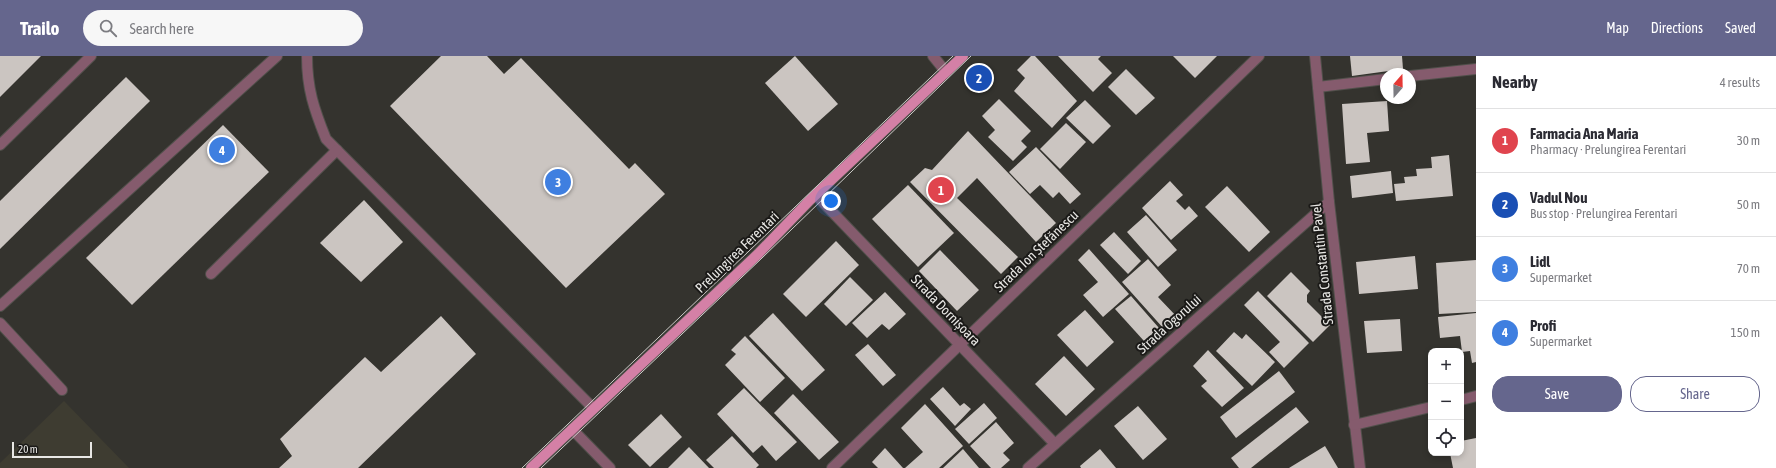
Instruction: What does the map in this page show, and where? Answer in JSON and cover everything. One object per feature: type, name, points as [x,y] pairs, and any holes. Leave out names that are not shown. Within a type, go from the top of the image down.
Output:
[{"type":"main road","name":"Prelungirea Ferentari","points":[[531,468],[758,254],[816,195],[963,56]]},
{"type":"street","points":[[0,145],[91,56]]},
{"type":"street","points":[[0,306],[277,56]]},
{"type":"street","points":[[307,56],[307,71],[312,103],[326,139],[593,408]]},
{"type":"street","points":[[933,56],[946,72]]},
{"type":"street","name":"Strada Ion Ștefănescu","points":[[832,468],[1259,56]]},
{"type":"street","name":"Strada Constantin Pavel","points":[[1315,56],[1329,202],[1360,468]]},
{"type":"street","points":[[1416,75],[1476,69]]},
{"type":"street","points":[[1318,87],[1380,80]]},
{"type":"street","points":[[211,274],[337,150]]},
{"type":"street","name":"Strada Dornișoara","points":[[816,195],[1055,444]]},
{"type":"street","name":"Strada Ogorului","points":[[1028,468],[1329,202]]},
{"type":"street","points":[[0,323],[62,390]]},
{"type":"street","points":[[1464,399],[1476,396]]},
{"type":"street","points":[[1354,425],[1428,408]]},
{"type":"street","points":[[572,429],[610,468]]},
{"type":"shaded area","points":[[64,401],[129,468],[0,468],[0,463]]},
{"type":"building","points":[[0,56],[41,56],[0,97]]},
{"type":"building","points":[[441,56],[487,56],[504,74],[521,58],[629,169],[635,163],[665,194],[566,288],[390,106]]},
{"type":"building","points":[[795,56],[838,104],[808,131],[765,83]]},
{"type":"building","points":[[1031,56],[1035,56],[1077,101],[1052,128],[1014,91],[1025,78],[1017,70]]},
{"type":"building","points":[[1058,56],[1101,56],[1098,59],[1112,73],[1093,92]]},
{"type":"building","points":[[1173,56],[1217,56],[1195,78]]},
{"type":"building","points":[[1350,56],[1402,56],[1403,68],[1380,68],[1380,72],[1352,76]]},
{"type":"building","points":[[1126,69],[1155,98],[1136,115],[1108,87]]},
{"type":"building","points":[[126,77],[150,101],[0,249],[0,201]]},
{"type":"building","points":[[999,99],[1031,131],[1021,141],[1027,147],[1013,161],[988,137],[995,130],[982,116]]},
{"type":"building","points":[[1085,100],[1111,126],[1093,144],[1066,118]]},
{"type":"building","points":[[1380,101],[1380,104],[1387,104],[1389,131],[1367,133],[1370,162],[1346,164],[1342,104]]},
{"type":"building","points":[[1066,123],[1086,142],[1060,169],[1040,149]]},
{"type":"building","points":[[223,125],[269,172],[132,305],[86,258]]},
{"type":"building","points":[[968,131],[1056,223],[1036,242],[977,178],[957,198],[1018,257],[1001,274],[910,182],[925,168],[932,170]]},
{"type":"building","points":[[1036,147],[1081,194],[1070,204],[1059,192],[1053,198],[1040,185],[1030,194],[1009,172]]},
{"type":"building","points":[[1449,155],[1453,196],[1396,201],[1394,184],[1405,183],[1404,177],[1417,176],[1416,169],[1432,168],[1431,157]]},
{"type":"building","points":[[1391,171],[1393,193],[1352,198],[1350,176]]},
{"type":"building","points":[[1170,181],[1183,195],[1176,201],[1185,210],[1189,206],[1198,216],[1171,240],[1142,208]]},
{"type":"building","points":[[908,185],[954,233],[918,267],[872,219]]},
{"type":"building","points":[[1227,186],[1270,232],[1249,252],[1205,207]]},
{"type":"building","points":[[364,200],[403,242],[361,282],[320,243]]},
{"type":"building","points":[[1146,215],[1177,250],[1158,267],[1127,232]]},
{"type":"building","points":[[1114,232],[1141,261],[1128,274],[1100,245]]},
{"type":"building","points":[[836,241],[859,265],[806,317],[783,294]]},
{"type":"building","points":[[1089,249],[1129,294],[1103,317],[1083,295],[1098,282],[1078,260]]},
{"type":"building","points":[[940,250],[979,290],[957,311],[919,271]]},
{"type":"building","points":[[1415,256],[1418,289],[1359,294],[1356,262]]},
{"type":"building","points":[[1148,259],[1171,285],[1158,297],[1177,317],[1164,329],[1122,282]]},
{"type":"building","points":[[1476,260],[1476,312],[1439,314],[1436,263]]},
{"type":"building","points":[[1291,272],[1310,291],[1307,295],[1307,302],[1330,325],[1313,342],[1267,296]]},
{"type":"building","points":[[850,277],[873,300],[846,326],[824,304]]},
{"type":"building","points":[[1258,291],[1309,343],[1284,368],[1269,352],[1280,342],[1244,305]]},
{"type":"building","points":[[885,292],[906,314],[889,330],[882,324],[867,338],[852,323]]},
{"type":"building","points":[[1131,296],[1159,328],[1144,341],[1115,309]]},
{"type":"building","points":[[1085,310],[1114,342],[1087,367],[1057,335]]},
{"type":"building","points":[[773,313],[825,370],[802,391],[749,336]]},
{"type":"building","points":[[1476,313],[1476,362],[1472,363],[1470,351],[1464,352],[1464,348],[1462,348],[1460,336],[1440,338],[1438,317]]},
{"type":"building","points":[[441,316],[476,354],[358,468],[279,468],[292,456],[280,439],[365,357],[381,372]]},
{"type":"building","points":[[1400,319],[1402,351],[1367,353],[1364,321]]},
{"type":"building","points":[[1234,332],[1242,339],[1246,334],[1275,362],[1252,386],[1216,351]]},
{"type":"building","points":[[745,336],[785,378],[760,402],[725,365],[736,354],[731,350]]},
{"type":"building","points":[[868,344],[896,375],[883,386],[855,355]]},
{"type":"building","points":[[1208,350],[1244,388],[1222,407],[1201,386],[1207,381],[1193,366]]},
{"type":"building","points":[[1064,356],[1095,389],[1066,416],[1035,384]]},
{"type":"building","points":[[1279,371],[1295,392],[1236,438],[1220,417]]},
{"type":"building","points":[[943,387],[960,406],[964,403],[971,409],[955,426],[930,399]]},
{"type":"building","points":[[744,388],[797,442],[776,461],[762,445],[753,453],[717,414]]},
{"type":"building","points":[[793,394],[839,442],[819,460],[774,413]]},
{"type":"building","points":[[984,403],[997,418],[969,444],[955,429]]},
{"type":"building","points":[[925,404],[963,446],[939,468],[905,468],[923,452],[901,428]]},
{"type":"building","points":[[1138,406],[1167,439],[1143,460],[1114,426]]},
{"type":"building","points":[[1296,407],[1309,422],[1251,468],[1239,468],[1231,458]]},
{"type":"building","points":[[661,414],[682,437],[650,467],[628,445]]},
{"type":"building","points":[[996,422],[1014,443],[1003,453],[1010,460],[1001,468],[991,468],[970,446]]},
{"type":"building","points":[[732,436],[759,465],[756,468],[714,468],[706,460]]},
{"type":"building","points":[[1476,438],[1476,468],[1453,468],[1451,456],[1464,456],[1464,440]]},
{"type":"building","points":[[1325,446],[1338,468],[1289,468]]},
{"type":"building","points":[[689,447],[709,468],[668,468]]},
{"type":"building","points":[[885,448],[903,468],[878,468],[872,462]]},
{"type":"building","points":[[963,449],[979,468],[943,468]]},
{"type":"building","points":[[1100,449],[1116,468],[1081,468],[1080,466]]},
{"type":"tram line","points":[[522,468],[953,56]]},
{"type":"tram line","points":[[541,468],[762,258],[971,56]]},
{"type":"place","name":"Vadul Nou","points":[[979,78]]},
{"type":"place","name":"Profi","points":[[222,150]]},
{"type":"place","name":"Lidl","points":[[558,182]]},
{"type":"place","name":"Farmacia Ana Maria","points":[[941,190]]}]
